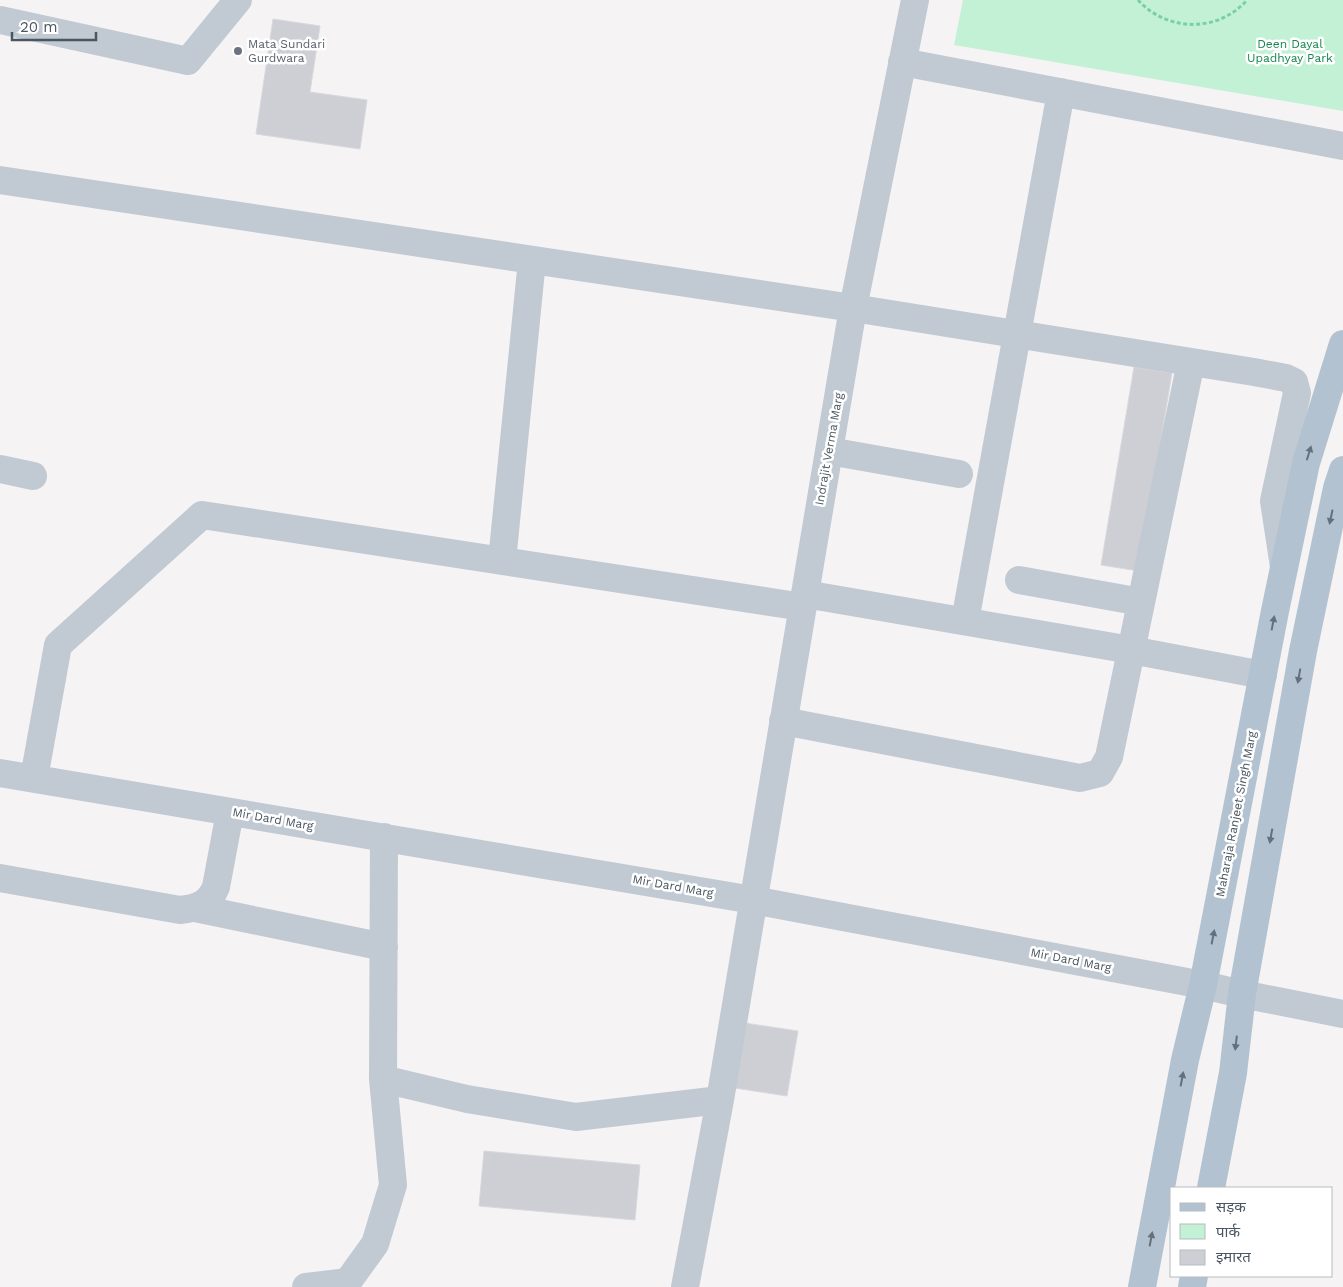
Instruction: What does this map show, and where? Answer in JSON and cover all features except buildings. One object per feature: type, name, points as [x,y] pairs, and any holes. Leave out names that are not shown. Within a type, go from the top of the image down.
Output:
[{"type":"main road","name":"Maharaja Ranjeet Singh Marg","points":[[1142,1287],[1185,1060],[1203,985],[1306,463],[1343,344]]},
{"type":"main road","points":[[1211,1187],[1232,1073],[1242,994],[1304,651],[1337,488],[1343,470]]},
{"type":"street","points":[[0,20],[188,61],[238,0]]},
{"type":"street","name":"Indrajit Verma Marg","points":[[685,1287],[720,1100],[853,308],[915,0]]},
{"type":"street","points":[[902,62],[1343,146]]},
{"type":"street","points":[[965,621],[1061,92]]},
{"type":"street","points":[[0,180],[853,308],[1286,378],[1294,382],[1297,393],[1274,501],[1284,569]]},
{"type":"street","points":[[502,561],[532,260]]},
{"type":"street","points":[[783,721],[1080,778],[1100,773],[1109,757],[1191,362]]},
{"type":"street","points":[[829,451],[959,474]]},
{"type":"street","points":[[0,468],[33,476]]},
{"type":"street","points":[[34,778],[58,645],[202,515],[502,561],[965,621],[1263,675]]},
{"type":"street","points":[[1019,580],[1141,602]]},
{"type":"street","name":"Mir Dard Marg","points":[[0,773],[753,900],[1203,985],[1343,1014]]},
{"type":"street","points":[[195,908],[206,902],[213,895],[216,887],[230,812]]},
{"type":"street","points":[[306,1287],[346,1284],[375,1244],[393,1185],[383,1078],[384,838]]},
{"type":"street","points":[[4,879],[104,895],[180,910],[195,908],[384,947]]},
{"type":"street","points":[[383,1078],[467,1099],[576,1117],[720,1100]]},
{"type":"path","points":[[1138,0],[1151,12],[1166,20],[1191,25],[1208,23],[1224,18],[1238,9],[1247,0]]},
{"type":"green space","name":"Deen Dayal Upadhyay Park","points":[[963,0],[1343,0],[1343,111],[954,45]]},
{"type":"place","name":"Mata Sundari Gurdwara","points":[[238,51]]}]
